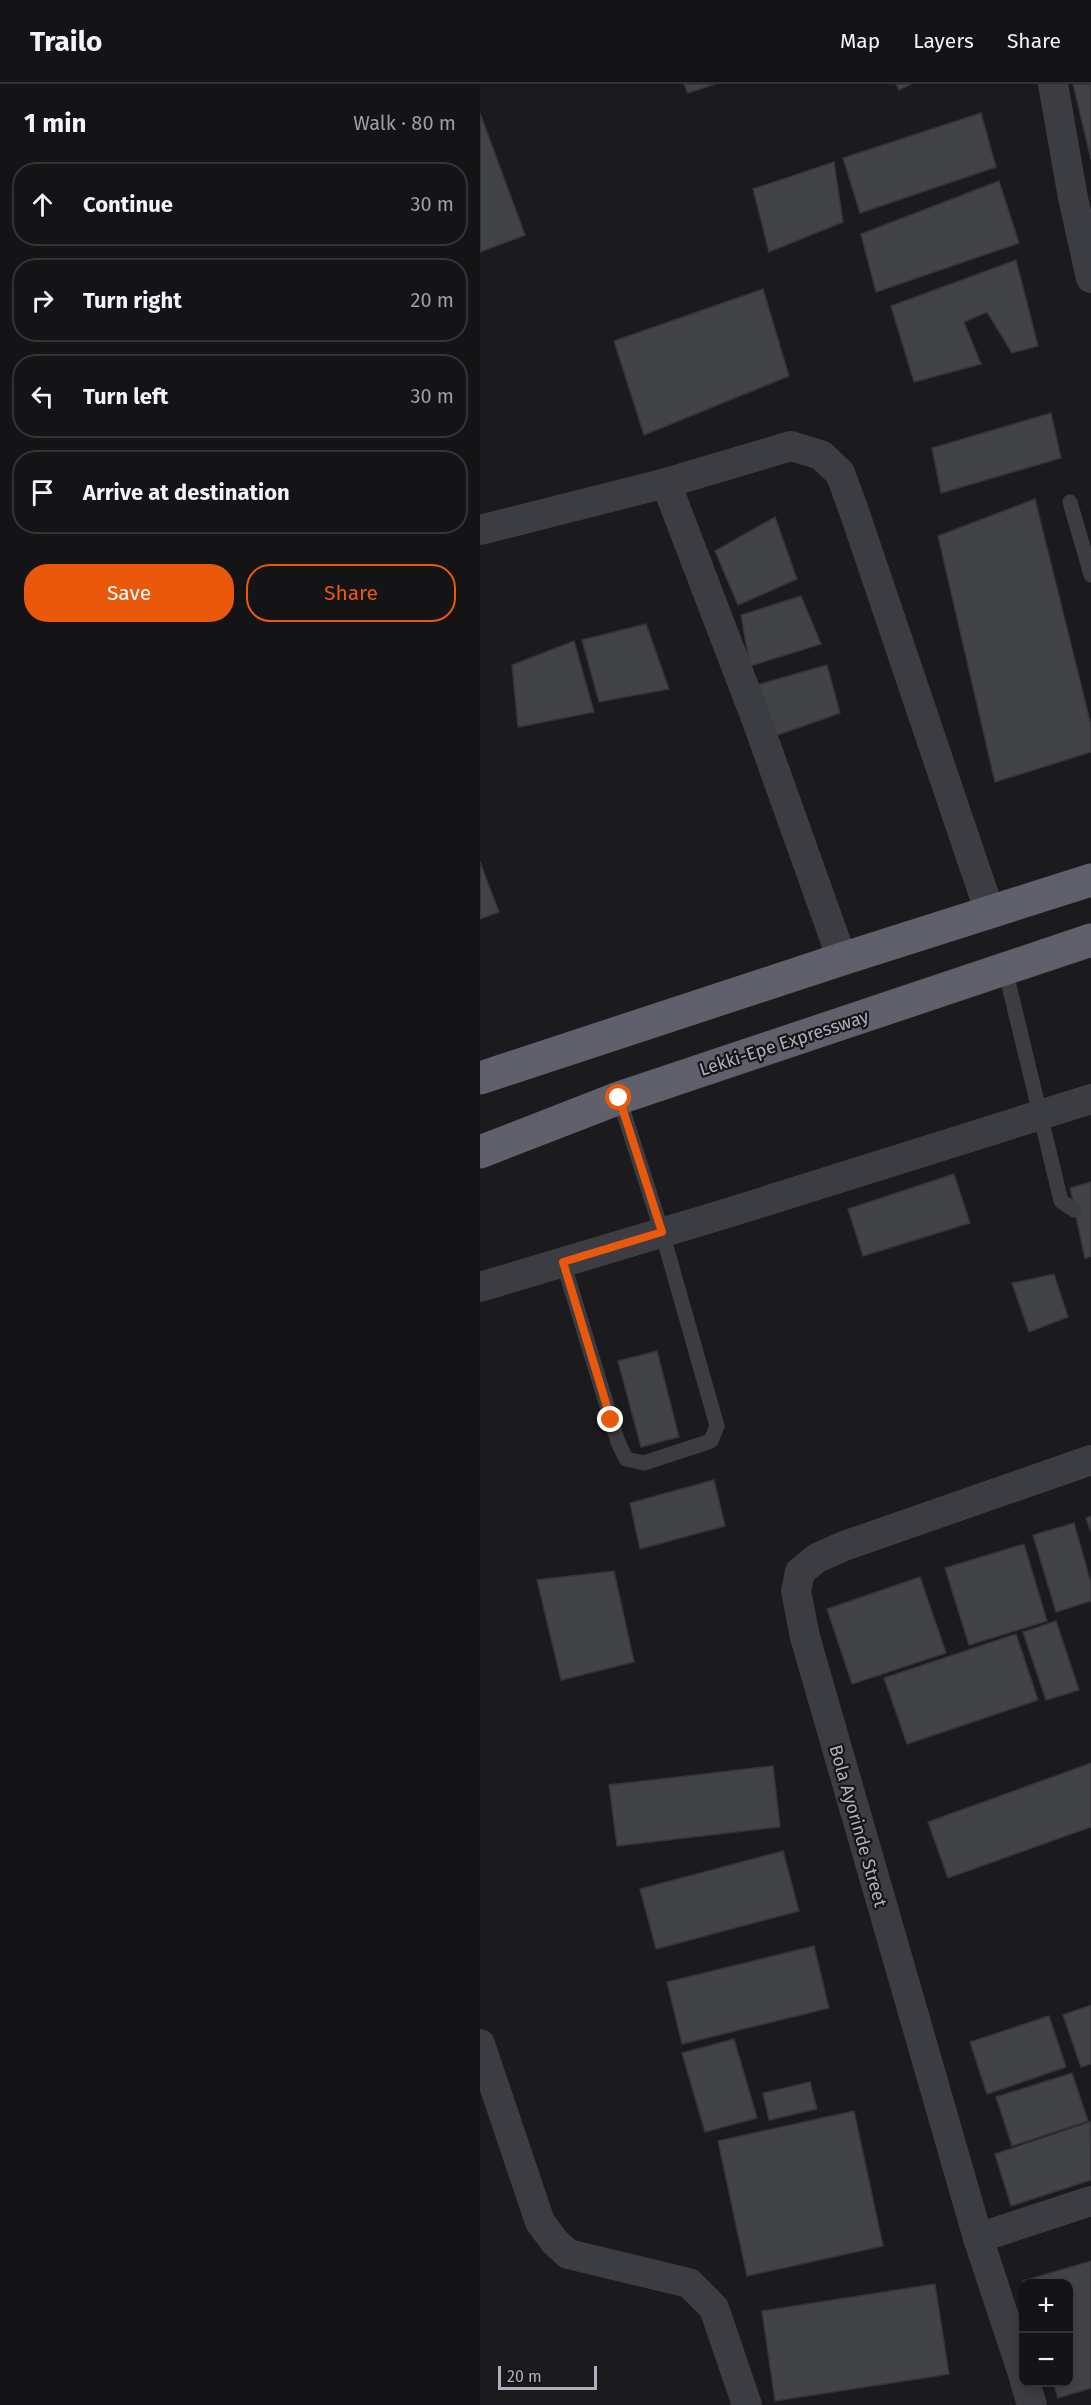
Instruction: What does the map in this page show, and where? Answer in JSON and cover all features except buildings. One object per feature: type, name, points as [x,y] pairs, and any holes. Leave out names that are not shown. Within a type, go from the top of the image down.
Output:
[{"type":"highway","points":[[480,1078],[1091,880]]},
{"type":"highway","name":"Lekki-Epe Expressway","points":[[480,1152],[619,1098],[1091,940]]},
{"type":"street","points":[[1053,84],[1073,198],[1091,278]]},
{"type":"street","points":[[480,530],[666,483],[791,446],[821,455],[840,473],[990,913]]},
{"type":"street","points":[[666,483],[757,721],[842,959]]},
{"type":"street","points":[[480,1287],[1091,1099]]},
{"type":"street","name":"Bola Ayorinde Street","points":[[1019,2366],[978,2238],[836,1747],[805,1637],[796,1591],[800,1572],[817,1558],[864,1539],[1091,1460]]},
{"type":"street","points":[[480,2044],[540,2222],[555,2242],[568,2254],[689,2283],[714,2308],[747,2405]]},
{"type":"street","points":[[978,2238],[1091,2201]]},
{"type":"street","points":[[1027,2387],[1032,2405]]},
{"type":"lane","points":[[1070,502],[1091,575]]},
{"type":"lane","points":[[1005,969],[1061,1201],[1074,1210]]},
{"type":"lane","points":[[563,1262],[618,1442],[626,1459],[644,1462],[711,1441],[717,1426],[662,1232],[619,1098]]},
{"type":"route","points":[[611,1420],[563,1262],[662,1232],[619,1098]]}]
